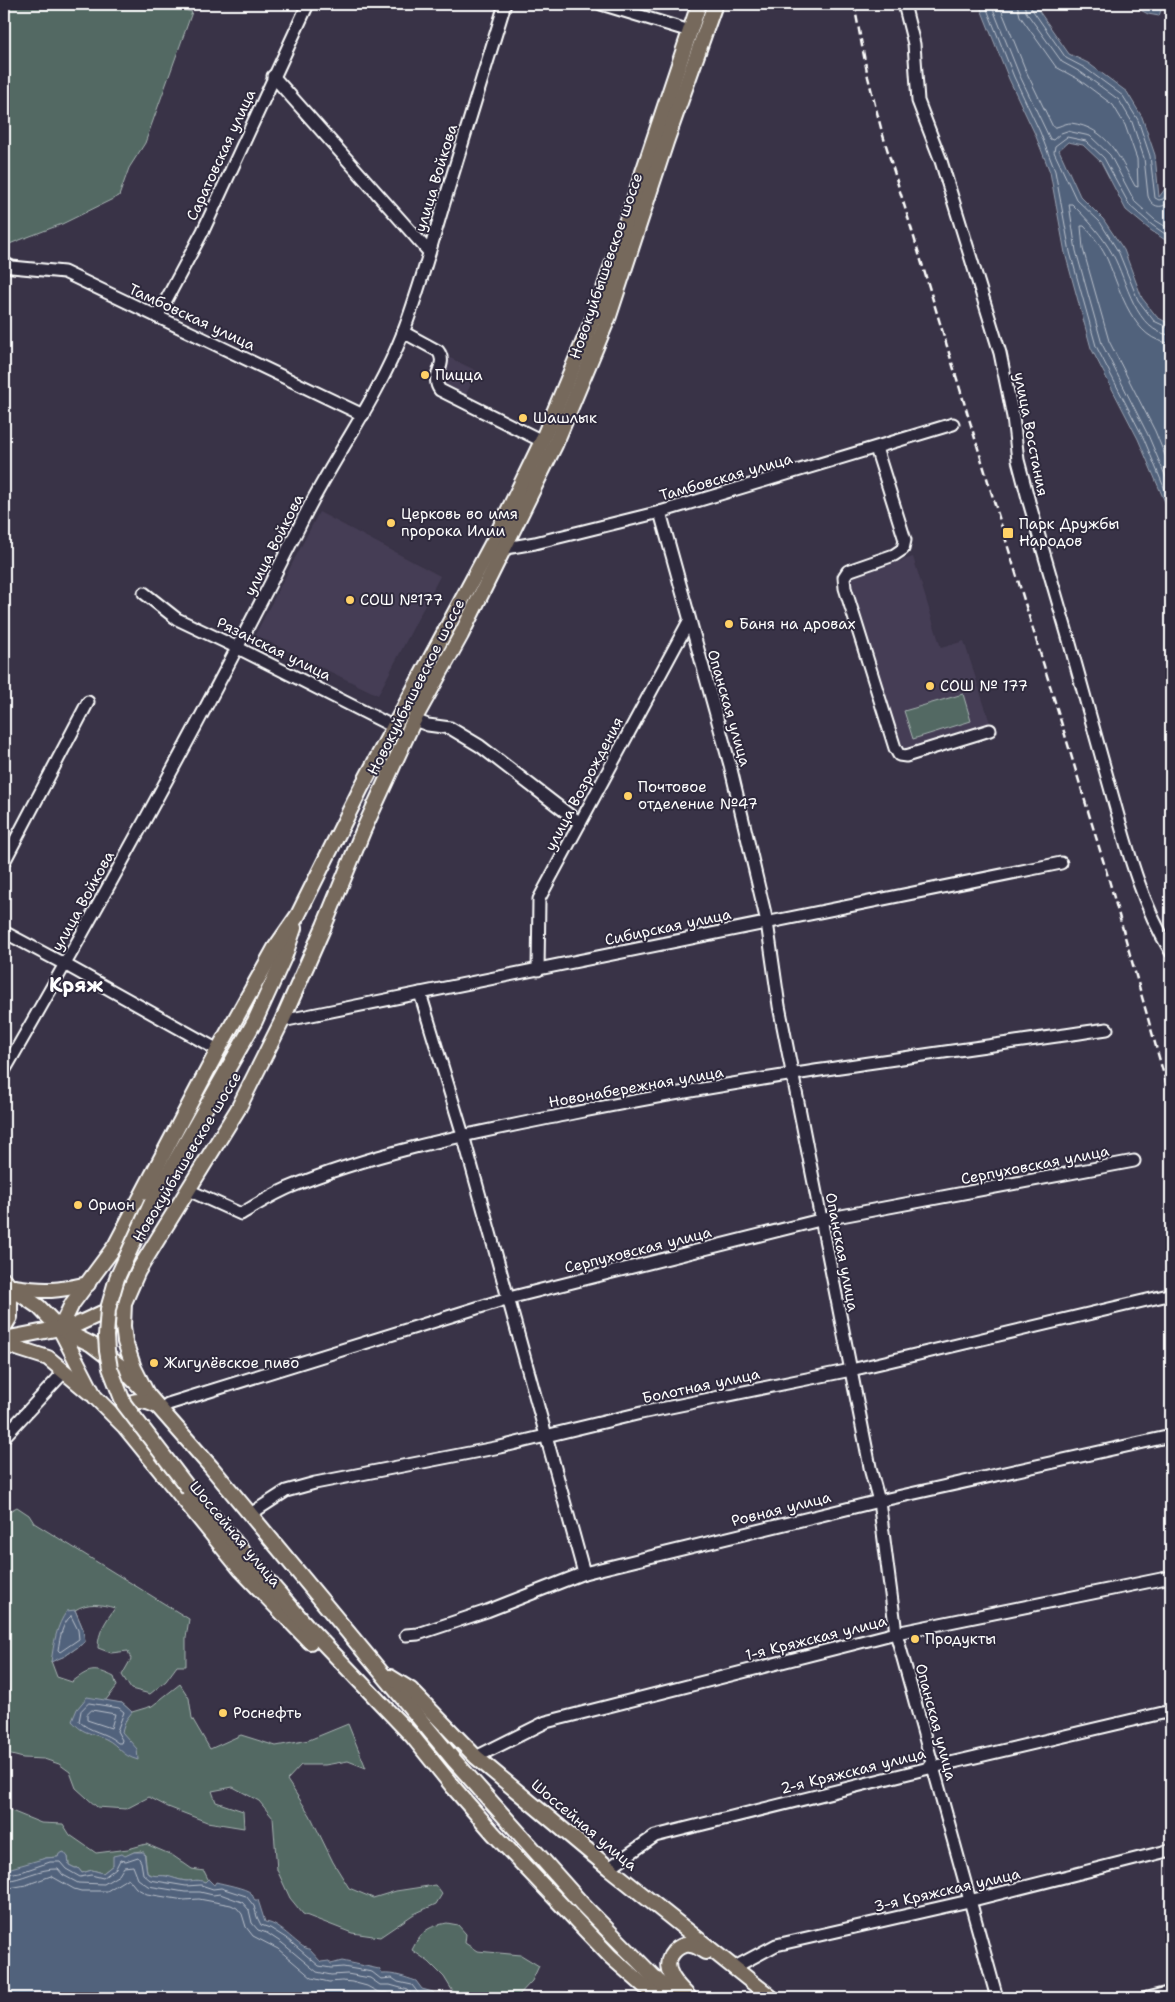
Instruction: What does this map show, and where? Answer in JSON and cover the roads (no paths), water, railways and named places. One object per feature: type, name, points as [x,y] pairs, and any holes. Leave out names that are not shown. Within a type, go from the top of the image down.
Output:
[{"type":"main road","name":"Новокуйбышевское шоссе","points":[[60,1329],[72,1304],[111,1252],[218,1050],[275,948],[298,915],[394,727],[495,538],[542,441],[598,307],[699,4]]},
{"type":"main road","name":"Новокуйбышевское шоссе","points":[[147,1394],[134,1368],[126,1342],[124,1303],[138,1271],[238,1109],[282,1021],[363,831],[414,720],[506,548],[555,445],[609,316],[666,142],[715,4]]},
{"type":"main road","name":"Новокуйбышевское шоссе","points":[[189,1489],[124,1404],[110,1368],[107,1351],[108,1309],[117,1278],[152,1202],[255,1021],[285,955],[298,915]]},
{"type":"main road","points":[[111,1252],[113,1260],[123,1269],[138,1271]]},
{"type":"main road","points":[[7,1284],[44,1292],[60,1291],[88,1284]]},
{"type":"main road","points":[[4,1327],[10,1317],[7,1284]]},
{"type":"main road","points":[[7,1284],[39,1307],[60,1329],[91,1344],[120,1366],[147,1394]]},
{"type":"main road","points":[[4,1339],[60,1329],[92,1318],[124,1303]]},
{"type":"main road","name":"Шоссейная улица","points":[[60,1329],[95,1397],[124,1427],[241,1570],[373,1707],[391,1723],[413,1737]]},
{"type":"main road","points":[[4,1344],[48,1358],[95,1397]]},
{"type":"main road","name":"Шоссейная улица","points":[[147,1394],[210,1466],[452,1759],[583,1905],[657,1980],[678,1998]]},
{"type":"main road","points":[[124,1427],[123,1416],[128,1406],[137,1400],[146,1400],[159,1408]]},
{"type":"main road","name":"Шоссейная улица","points":[[189,1489],[308,1627],[413,1737],[494,1834],[611,1957],[658,1998]]},
{"type":"main road","name":"Шоссейная улица","points":[[381,1672],[411,1690],[476,1757],[717,1956],[772,1998]]},
{"type":"main road","points":[[690,1998],[677,1985],[669,1971],[668,1965],[671,1955],[676,1949],[684,1945],[690,1945],[697,1947],[710,1956],[717,1956]]},
{"type":"street","name":"Саратовская улица","points":[[157,317],[203,230],[308,4]]},
{"type":"street","name":"улица Войкова","points":[[4,1071],[66,964],[238,648],[318,490],[364,415],[403,332],[505,4]]},
{"type":"street","points":[[602,4],[690,30]]},
{"type":"street","name":"улица Восстания","points":[[904,4],[914,44],[918,101],[940,161],[1000,353],[1013,417],[1018,460],[1029,502],[1116,808],[1141,886],[1158,930],[1171,952]]},
{"type":"street","points":[[273,76],[429,252]]},
{"type":"street","name":"Тамбовская улица","points":[[4,262],[12,267],[64,272],[364,415]]},
{"type":"street","points":[[403,332],[438,351],[442,356],[442,364],[436,378],[436,383],[440,390],[542,441]]},
{"type":"street","name":"Тамбовская улица","points":[[506,548],[535,543],[660,512],[953,424]]},
{"type":"street","points":[[876,448],[905,540],[903,549],[894,556],[848,571],[844,577],[845,588],[895,748],[899,755],[906,756],[990,730]]},
{"type":"street","name":"Опанская улица","points":[[660,512],[730,765],[767,922],[779,1006],[820,1220],[871,1472],[879,1501],[896,1633],[997,1998]]},
{"type":"street","name":"Рязанская улица","points":[[144,593],[177,619],[394,727]]},
{"type":"street","name":"улица Возрождения","points":[[538,970],[538,899],[689,621]]},
{"type":"street","points":[[4,862],[88,702]]},
{"type":"street","points":[[414,720],[428,725],[450,728],[480,746],[580,823]]},
{"type":"street","name":"Сибирская улица","points":[[282,1021],[1060,863]]},
{"type":"street","points":[[4,932],[66,964],[218,1050]]},
{"type":"street","points":[[420,993],[464,1135],[584,1573]]},
{"type":"street","name":"Новонабережная улица","points":[[188,1190],[241,1214],[287,1189],[322,1176],[391,1152],[464,1135],[618,1104],[793,1074],[1107,1029]]},
{"type":"street","name":"Серпуховская улица","points":[[159,1408],[509,1298],[820,1220],[1134,1162]]},
{"type":"street","name":"Болотная улица","points":[[249,1515],[286,1491],[315,1483],[500,1447],[641,1413],[851,1370],[1164,1296]]},
{"type":"street","points":[[4,1437],[64,1372]]},
{"type":"street","name":"Ровная улица","points":[[406,1635],[418,1634],[487,1611],[584,1573],[879,1501],[1171,1436]]},
{"type":"street","name":"1-я Кряжская улица","points":[[476,1757],[546,1722],[896,1633],[1171,1577]]},
{"type":"street","name":"2-я Кряжская улица","points":[[609,1868],[655,1836],[1171,1710]]},
{"type":"street","name":"3-я Кряжская улица","points":[[733,1968],[776,1945],[969,1901],[1171,1850]]},
{"type":"street","points":[[1148,1998],[1171,1992]]},
{"type":"water","points":[[979,4],[1034,4],[1069,54],[1088,63],[1127,92],[1142,117],[1155,155],[1159,197],[1171,181],[1171,244],[1126,210],[1101,162],[1083,145],[1068,142],[1059,150],[1080,196],[1103,219],[1124,250],[1142,298],[1157,317],[1171,325],[1171,516],[1138,439],[1091,348],[1065,253],[1050,172],[1035,134],[1009,79]]},
{"type":"water","points":[[1129,4],[1163,4],[1159,16],[1148,14]]},
{"type":"water","points":[[75,1610],[83,1629],[85,1642],[65,1656],[51,1662],[60,1623],[67,1611]]},
{"type":"water","points":[[87,1697],[122,1703],[132,1712],[126,1720],[122,1732],[137,1749],[138,1760],[127,1756],[106,1739],[76,1726],[72,1721],[77,1709]]},
{"type":"water","points":[[64,1852],[68,1857],[69,1865],[78,1868],[82,1873],[92,1870],[103,1873],[113,1865],[113,1856],[122,1854],[125,1856],[134,1852],[144,1852],[147,1873],[149,1874],[186,1881],[198,1880],[205,1882],[208,1879],[214,1885],[216,1882],[244,1889],[251,1893],[255,1900],[258,1900],[265,1922],[271,1923],[284,1931],[305,1948],[309,1949],[321,1962],[329,1961],[331,1964],[342,1961],[379,1969],[382,1974],[395,1975],[416,1981],[422,1989],[433,1992],[438,1998],[4,1998],[4,1870],[46,1858],[58,1857],[59,1854]]},
{"type":"railway","points":[[854,4],[868,77],[882,132],[1109,880],[1171,1100]]},
{"type":"place","name":"Пицца","points":[[425,375]]},
{"type":"place","name":"Шашлык","points":[[523,418]]},
{"type":"place","name":"Церковь во имя пророка Илии","points":[[391,523]]},
{"type":"place","name":"Парк Дружбы Народов","points":[[1008,533]]},
{"type":"place","name":"СОШ №177","points":[[350,600]]},
{"type":"place","name":"Баня на дровах","points":[[729,624]]},
{"type":"place","name":"СОШ № 177","points":[[930,686]]},
{"type":"place","name":"Почтовое отделение №47","points":[[628,796]]},
{"type":"place","name":"Орион","points":[[78,1205]]},
{"type":"place","name":"Жигулёвское пиво","points":[[154,1363]]},
{"type":"place","name":"Продукты","points":[[915,1639]]},
{"type":"place","name":"Роснефть","points":[[223,1713]]},
{"type":"district","name":"Кряж","points":[[76,985]]}]
